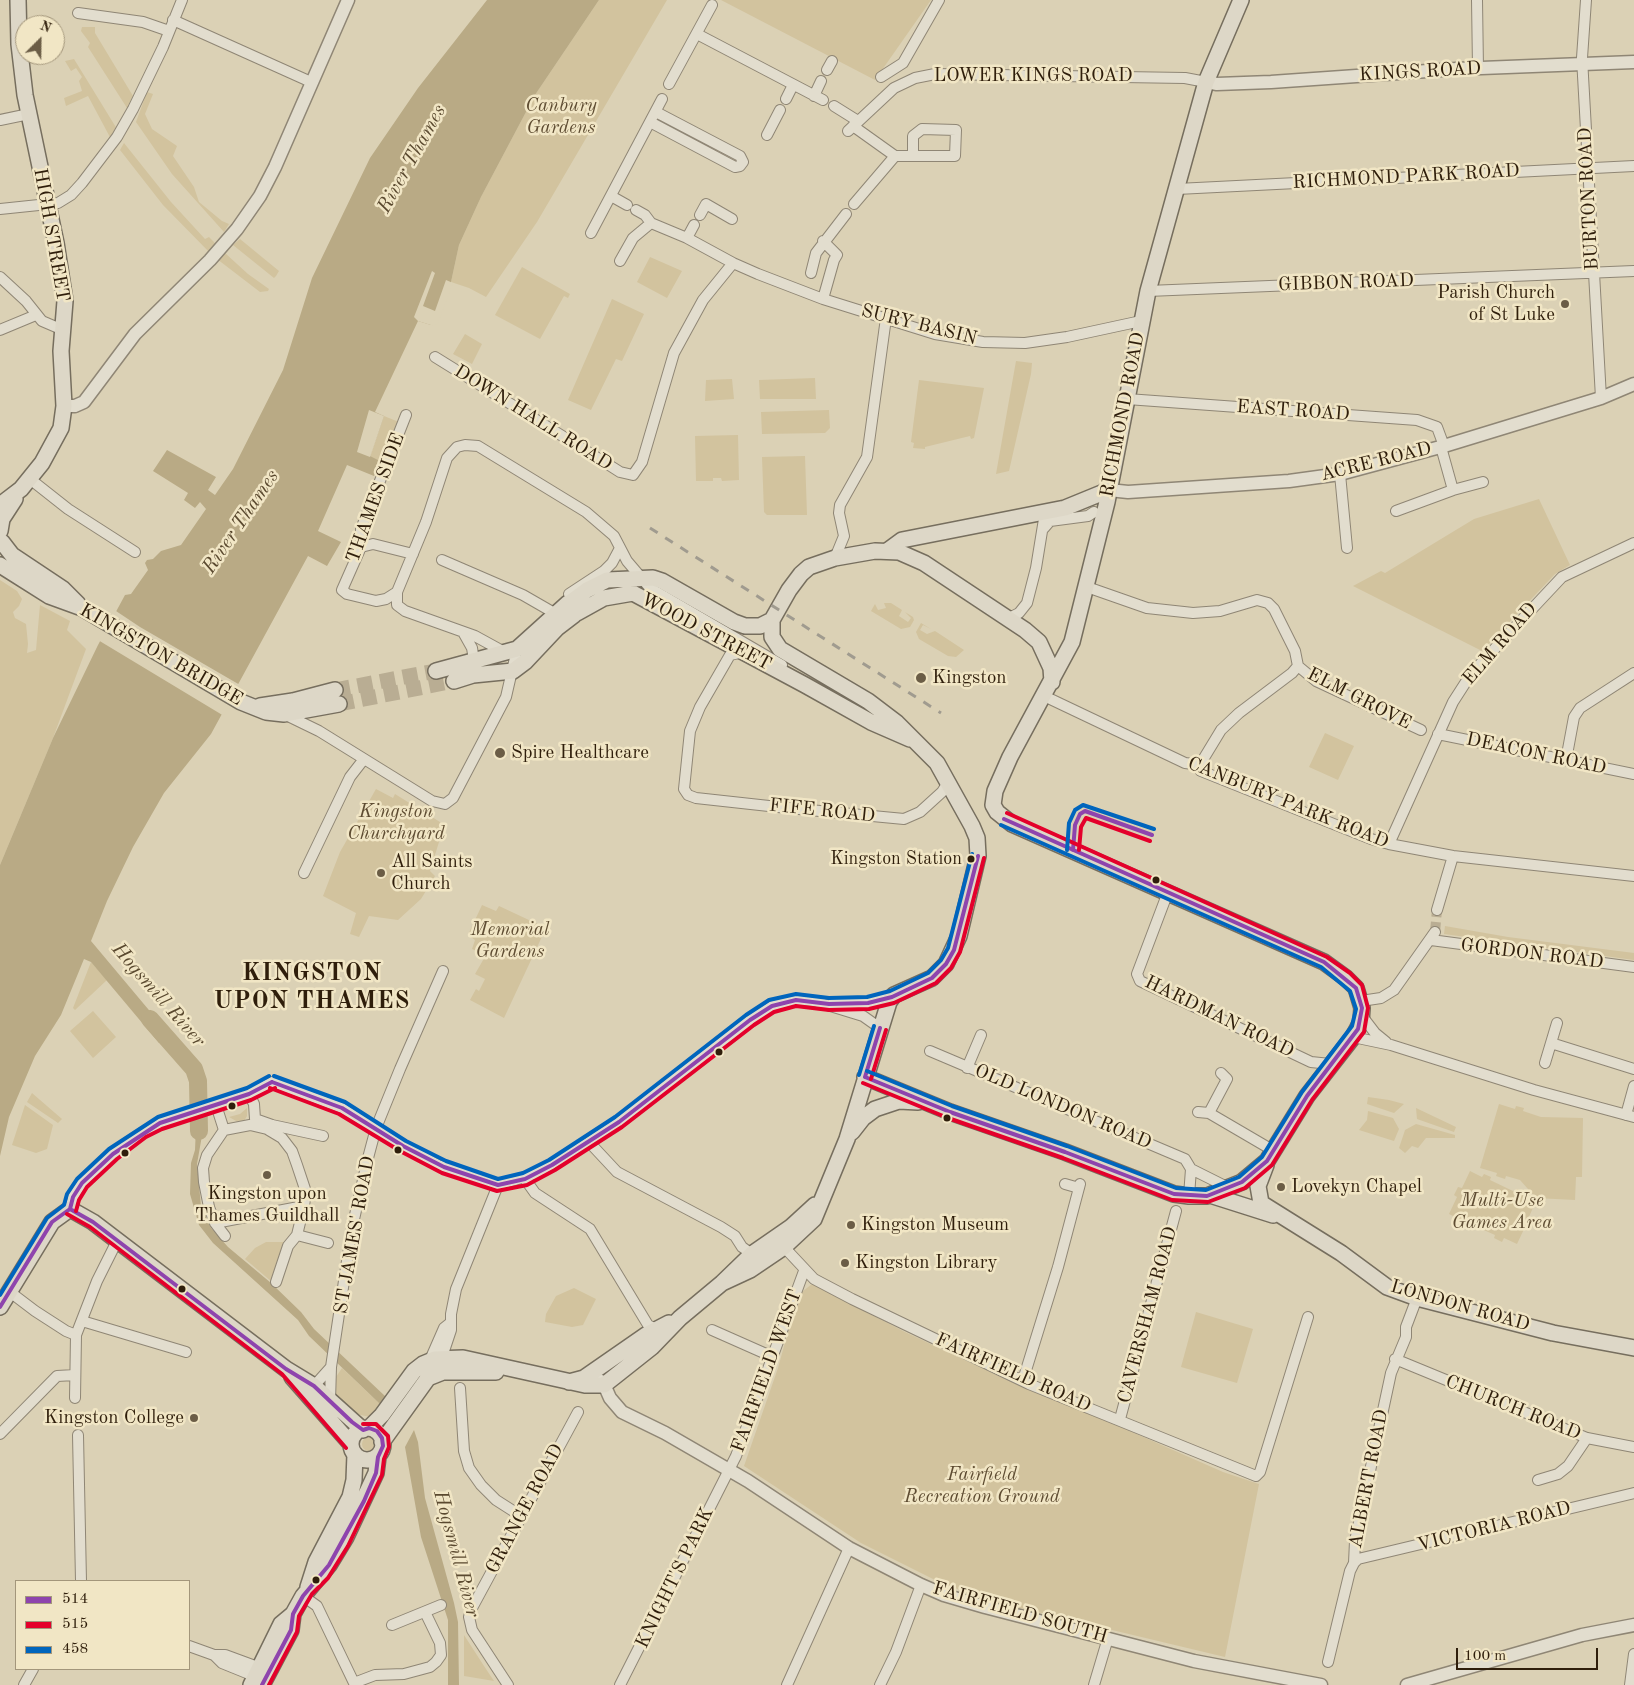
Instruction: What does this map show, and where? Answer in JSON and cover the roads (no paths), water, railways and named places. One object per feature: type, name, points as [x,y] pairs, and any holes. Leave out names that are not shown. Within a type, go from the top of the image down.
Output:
[{"type":"main road","name":"HIGH STREET","points":[[1,538],[3,515],[26,484],[58,433],[64,406],[61,358],[64,293],[48,205],[28,114],[20,57],[18,0]]},
{"type":"main road","name":"RICHMOND ROAD","points":[[1168,892],[1004,819],[993,805],[995,791],[1010,758],[1072,642],[1087,587],[1099,516],[1109,490],[1148,291],[1206,82],[1241,0]]},
{"type":"main road","name":"HIGH STREET","points":[[0,505],[26,484]]},
{"type":"main road","points":[[887,551],[902,540],[1049,512],[1065,508],[1109,490]]},
{"type":"main road","points":[[1065,508],[1099,516]]},
{"type":"main road","points":[[1,538],[12,555],[53,590]]},
{"type":"main road","points":[[639,577],[662,581],[734,622],[745,626],[760,626],[772,620],[801,574],[810,567],[835,558],[875,551],[899,552],[924,563],[1025,630],[1044,649],[1051,668],[1052,682]]},
{"type":"main road","points":[[0,565],[26,580],[53,590]]},
{"type":"main road","name":"WOOD STREET","points":[[513,671],[525,662],[557,628],[571,604],[587,590],[607,580],[639,577]]},
{"type":"main road","name":"KINGSTON BRIDGE","points":[[53,590],[233,698],[253,706],[276,711]]},
{"type":"main road","name":"WOOD STREET","points":[[515,649],[554,612],[571,604],[634,593],[871,722],[914,741],[937,763],[949,781],[977,838],[978,856],[954,950],[946,964],[932,978],[892,997]]},
{"type":"main road","points":[[772,620],[772,637],[780,649],[868,701],[897,723],[914,741]]},
{"type":"main road","points":[[454,681],[474,667],[515,649]]},
{"type":"main road","points":[[436,671],[474,667],[513,671]]},
{"type":"main road","points":[[337,697],[310,711],[276,711],[293,701],[337,697]]},
{"type":"main road","points":[[1168,892],[1324,962],[1356,988],[1362,1008],[1353,1037],[1330,1064],[1307,1096],[1271,1156],[1258,1186],[1258,1196],[1261,1203],[1282,1218]]},
{"type":"main road","points":[[722,1283],[750,1270],[784,1247],[814,1219],[847,1138],[880,1028],[892,997]]},
{"type":"main road","points":[[865,1077],[929,1104],[1065,1152],[1174,1194],[1190,1196],[1210,1195],[1229,1188],[1248,1178],[1271,1156]]},
{"type":"main road","points":[[847,1138],[863,1118],[875,1109],[899,1102],[929,1104]]},
{"type":"main road","points":[[1210,1195],[1282,1218]]},
{"type":"main road","points":[[567,1382],[584,1378],[654,1330],[680,1318],[722,1283],[752,1254],[791,1227],[824,1196]]},
{"type":"main road","points":[[0,1307],[52,1222],[70,1209],[93,1222],[286,1369],[314,1386],[366,1429],[377,1432],[382,1442],[382,1452],[378,1457],[376,1473],[346,1537],[329,1565],[305,1593]]},
{"type":"main road","name":"LONDON ROAD","points":[[1282,1218],[1330,1246],[1387,1286],[1417,1298],[1553,1333],[1631,1349]]},
{"type":"main road","points":[[258,1679],[281,1624],[293,1614],[305,1593],[316,1562],[350,1497],[354,1480],[353,1449],[356,1434],[366,1429],[382,1415],[414,1371],[436,1358],[463,1358],[567,1382],[594,1386],[604,1385],[652,1347],[654,1330]]},
{"type":"main road","points":[[286,1369],[364,1460],[378,1457]]},
{"type":"main road","points":[[382,1442],[422,1384],[436,1374],[443,1372],[514,1370]]},
{"type":"street","points":[[0,209],[48,205],[62,202],[71,195],[117,137],[133,109],[182,0]]},
{"type":"street","points":[[64,406],[75,406],[84,402],[135,334],[207,263],[236,230],[260,196],[275,167],[348,0]]},
{"type":"street","points":[[881,77],[903,63],[939,0]]},
{"type":"street","points":[[1477,0],[1478,68]]},
{"type":"street","name":"BURTON ROAD","points":[[1586,0],[1583,64],[1601,398]]},
{"type":"street","points":[[669,84],[712,5]]},
{"type":"street","points":[[78,13],[143,22],[169,31]]},
{"type":"street","points":[[173,20],[311,82]]},
{"type":"street","points":[[697,34],[819,98],[821,81]]},
{"type":"street","name":"KINGS ROAD","points":[[1206,82],[1217,84],[1271,82],[1478,68],[1634,62]]},
{"type":"street","name":"LOWER KINGS ROAD","points":[[853,126],[894,88],[915,78],[935,74],[1185,78],[1206,82]]},
{"type":"street","points":[[786,99],[794,85]]},
{"type":"street","points":[[591,232],[662,100]]},
{"type":"street","points":[[834,106],[853,126],[895,156],[913,156],[955,156],[956,130],[922,129],[913,136],[913,156]]},
{"type":"street","points":[[767,135],[780,110]]},
{"type":"street","points":[[650,122],[734,167],[740,166],[743,162],[740,156],[656,112]]},
{"type":"street","points":[[0,120],[28,114]]},
{"type":"street","points":[[854,204],[895,156]]},
{"type":"street","name":"RICHMOND PARK ROAD","points":[[1177,189],[1634,166]]},
{"type":"street","points":[[611,196],[644,215],[651,224],[633,238],[620,261]]},
{"type":"street","points":[[700,215],[706,204],[732,219]]},
{"type":"street","points":[[811,273],[816,253],[823,241],[846,214]]},
{"type":"street","name":"SURY BASIN","points":[[651,224],[687,238],[732,264],[823,299],[935,334],[974,340],[1025,343],[1067,337],[1141,321]]},
{"type":"street","points":[[687,238],[694,225]]},
{"type":"street","points":[[823,241],[837,255],[823,299]]},
{"type":"street","name":"DOWN HALL ROAD","points":[[435,357],[620,472],[633,475],[642,462],[674,353],[703,300],[732,264]]},
{"type":"street","name":"GIBBON ROAD","points":[[1148,291],[1634,271]]},
{"type":"street","points":[[0,277],[26,301],[36,315],[46,324],[63,330]]},
{"type":"street","points":[[0,330],[36,315]]},
{"type":"street","points":[[835,558],[844,536],[839,512],[840,505],[867,457],[886,318]]},
{"type":"street","name":"ACRE ROAD","points":[[1109,490],[1128,492],[1289,481],[1340,474],[1443,446],[1601,398],[1634,384]]},
{"type":"street","name":"EAST ROAD","points":[[1127,399],[1417,420],[1437,427],[1443,446]]},
{"type":"street","name":"THAMES SIDE","points":[[397,592],[386,599],[376,601],[346,594],[342,590],[344,581],[361,547],[362,529],[406,415]]},
{"type":"street","name":"WOOD STREET","points":[[397,592],[426,522],[447,458],[457,448],[465,445],[478,446],[586,512],[614,536],[639,577],[657,594],[790,670],[806,685]]},
{"type":"street","points":[[1443,446],[1453,490]]},
{"type":"street","points":[[1340,474],[1347,548]]},
{"type":"street","points":[[1396,511],[1453,490],[1483,482]]},
{"type":"street","points":[[26,484],[135,552]]},
{"type":"street","points":[[1008,620],[1024,609],[1037,562],[1044,519],[1049,512]]},
{"type":"street","points":[[1044,528],[1050,521],[1099,516]]},
{"type":"street","points":[[361,547],[374,544],[413,554]]},
{"type":"street","name":"ELM ROAD","points":[[1389,844],[1453,702],[1471,674],[1549,588],[1562,577],[1634,544]]},
{"type":"street","points":[[571,604],[612,563],[620,548]]},
{"type":"street","points":[[442,560],[523,595],[554,612]]},
{"type":"street","points":[[1087,587],[1147,608],[1193,613],[1220,611],[1252,600],[1268,603],[1278,616],[1294,651],[1298,666],[1292,673],[1239,713],[1222,730],[1201,765]]},
{"type":"street","points":[[276,711],[319,731],[440,804],[449,802],[453,798],[506,697],[513,671],[515,649],[405,611],[397,606],[397,592]]},
{"type":"street","points":[[463,632],[474,667]]},
{"type":"street","name":"FIFE ROAD","points":[[744,652],[730,656],[696,715],[690,731],[684,789],[688,795],[696,798],[898,819],[908,818],[920,812],[942,792],[949,781]]},
{"type":"street","name":"ELM GROVE","points":[[1298,666],[1316,681],[1421,730]]},
{"type":"street","points":[[1566,760],[1574,718],[1580,708],[1634,674]]},
{"type":"street","name":"CANBURY PARK ROAD","points":[[1044,696],[1185,763],[1201,765],[1201,771],[1371,839],[1454,856],[1634,876]]},
{"type":"street","points":[[293,701],[307,707],[319,731]]},
{"type":"street","name":"DEACON ROAD","points":[[1438,734],[1634,774]]},
{"type":"street","points":[[304,873],[308,861],[353,773],[364,759]]},
{"type":"street","points":[[1439,905],[1454,856]]},
{"type":"street","name":"HARDMAN ROAD","points":[[1168,892],[1137,974],[1140,981],[1303,1059],[1318,1064],[1330,1064]]},
{"type":"street","name":"GORDON ROAD","points":[[1362,1008],[1394,990],[1433,936],[1634,967]]},
{"type":"street","name":"ST JAMES' ROAD","points":[[330,1401],[331,1366],[352,1228],[376,1128],[443,971]]},
{"type":"street","points":[[70,1209],[82,1183],[113,1154],[154,1126],[249,1094],[272,1082],[342,1108],[403,1146],[444,1168],[498,1185],[525,1179],[589,1142],[619,1122],[750,1020],[772,1006],[796,1000],[828,1004],[868,1003],[892,997]]},
{"type":"street","points":[[828,1004],[863,1016],[880,1028]]},
{"type":"street","points":[[1362,1008],[1375,1033],[1391,1045]]},
{"type":"street","points":[[1545,1064],[1557,1022]]},
{"type":"street","points":[[967,1068],[981,1036]]},
{"type":"street","points":[[1353,1037],[1391,1045],[1534,1090],[1630,1116],[1634,1086]]},
{"type":"street","points":[[1551,1043],[1634,1069]]},
{"type":"street","name":"OLD LONDON ROAD","points":[[930,1051],[1185,1159],[1191,1169],[1229,1188]]},
{"type":"street","points":[[1210,1113],[1227,1079],[1220,1073]]},
{"type":"street","points":[[249,1094],[254,1104],[255,1119],[272,1125],[324,1136]]},
{"type":"street","points":[[213,1106],[224,1130]]},
{"type":"street","points":[[1198,1112],[1210,1113],[1271,1156]]},
{"type":"street","points":[[225,1236],[215,1223],[208,1207],[203,1168],[207,1155],[224,1130],[250,1125],[267,1130],[282,1138],[292,1151],[306,1192],[297,1235],[288,1246],[276,1282]]},
{"type":"street","points":[[589,1142],[617,1172],[735,1236],[742,1247],[752,1254]]},
{"type":"street","points":[[1190,1196],[1191,1169]]},
{"type":"street","points":[[525,1179],[535,1193],[590,1229],[654,1330]]},
{"type":"street","points":[[1023,1380],[1058,1267],[1079,1186],[1065,1184]]},
{"type":"street","points":[[436,1374],[436,1358],[444,1328],[449,1324],[462,1272],[498,1185]]},
{"type":"street","points":[[215,1223],[304,1206]]},
{"type":"street","name":"CAVERSHAM ROAD","points":[[1120,1419],[1176,1211]]},
{"type":"street","points":[[297,1235],[328,1243]]},
{"type":"street","points":[[75,1398],[76,1335],[97,1281],[117,1241]]},
{"type":"street","name":"FAIRFIELD ROAD","points":[[784,1247],[804,1271],[814,1279],[852,1299],[1023,1380],[1256,1476],[1260,1472],[1308,1317]]},
{"type":"street","name":"FAIRFIELD WEST","points":[[729,1470],[804,1271]]},
{"type":"street","points":[[10,1292],[35,1312],[76,1335]]},
{"type":"street","name":"ALBERT ROAD","points":[[1328,1662],[1350,1571],[1354,1562],[1355,1541],[1395,1360],[1406,1337],[1406,1327],[1417,1298]]},
{"type":"street","points":[[82,1321],[186,1352]]},
{"type":"street","points":[[712,1330],[772,1357]]},
{"type":"street","name":"CHURCH ROAD","points":[[1395,1360],[1587,1438],[1634,1447]]},
{"type":"street","points":[[314,1386],[331,1366]]},
{"type":"street","points":[[0,1434],[57,1376],[75,1375]]},
{"type":"street","points":[[584,1378],[600,1380],[604,1385]]},
{"type":"street","name":"FAIRFIELD SOUTH","points":[[604,1385],[610,1398],[622,1412],[672,1436],[729,1470],[849,1548],[921,1585],[976,1604],[1226,1668],[1279,1681],[1321,1685]]},
{"type":"street","points":[[460,1388],[464,1451],[469,1468],[496,1500],[521,1516]]},
{"type":"street","name":"GRANGE ROAD","points":[[508,1685],[472,1630],[469,1618],[472,1608],[578,1412]]},
{"type":"street","points":[[78,1435],[81,1580]]},
{"type":"street","points":[[1538,1480],[1558,1474],[1568,1466],[1587,1438]]},
{"type":"street","name":"KNIGHT'S PARK","points":[[620,1685],[729,1470]]},
{"type":"street","name":"VICTORIA ROAD","points":[[1354,1562],[1358,1559],[1634,1493]]},
{"type":"street","points":[[787,1685],[849,1548]]},
{"type":"street","points":[[880,1685],[896,1652],[921,1585]]},
{"type":"street","points":[[305,1593],[317,1606],[354,1684],[374,1674],[391,1676],[412,1672],[430,1668],[436,1662],[440,1655],[440,1643],[425,1612]]},
{"type":"street","points":[[392,1625],[441,1605]]},
{"type":"street","points":[[1415,1684],[1582,1636],[1634,1625]]},
{"type":"street","points":[[1094,1685],[1108,1638]]},
{"type":"street","points":[[190,1646],[214,1655],[222,1663],[258,1679]]},
{"type":"street","points":[[1630,1685],[1634,1654]]},
{"type":"street","points":[[24,1685],[32,1670]]},
{"type":"water","name":"River Thames","points":[[487,0],[599,0],[535,95],[481,197],[459,245],[451,282],[431,325],[418,321],[375,412],[384,416],[370,456],[380,461],[374,476],[347,465],[318,531],[341,542],[327,566],[308,556],[211,734],[164,793],[133,847],[107,901],[91,941],[169,1034],[159,1043],[91,962],[84,959],[61,1015],[35,1056],[9,1117],[0,1156],[0,865],[53,738],[98,645],[125,595],[131,594],[148,570],[145,563],[147,560],[153,559],[161,551],[181,545],[206,509],[200,502],[195,508],[184,500],[188,493],[153,471],[167,450],[216,477],[208,490],[215,495],[233,469],[283,370],[312,278],[370,158],[418,88]]},
{"type":"water","points":[[178,1043],[199,1069],[203,1077],[205,1098],[197,1101],[191,1075],[168,1051]]},
{"type":"water","points":[[204,1124],[197,1164],[201,1206],[211,1228],[228,1247],[271,1283],[301,1312],[314,1329],[386,1397],[380,1404],[309,1336],[298,1320],[213,1243],[199,1225],[190,1194],[191,1163],[195,1150],[196,1127]]},
{"type":"water","points":[[414,1430],[418,1442],[425,1498],[458,1622],[459,1685],[448,1685],[448,1620],[421,1537],[405,1447]]},
{"type":"waterway","name":"Hogsmill River","points":[[150,1019],[194,1069],[198,1081],[199,1131]]},
{"type":"tunnel","points":[[335,690],[436,671]]},
{"type":"tunnel","points":[[339,704],[454,681]]},
{"type":"tunnel","points":[[1435,932],[1437,910]]},
{"type":"railway","points":[[650,528],[941,713]]},
{"type":"place","name":"Parish Church of St Luke","points":[[1565,304]]},
{"type":"place","name":"Kingston","points":[[921,678]]},
{"type":"place","name":"Spire Healthcare","points":[[500,753]]},
{"type":"place","name":"Kingston Station","points":[[971,859]]},
{"type":"place","name":"All Saints Church","points":[[381,873]]},
{"type":"place","name":"Kingston upon Thames Guildhall","points":[[267,1175]]},
{"type":"place","name":"Lovekyn Chapel","points":[[1281,1187]]},
{"type":"place","name":"Kingston Museum","points":[[851,1225]]},
{"type":"place","name":"Kingston Library","points":[[845,1263]]},
{"type":"place","name":"Kingston College","points":[[194,1418]]},
{"type":"district","name":"KINGSTON UPON THAMES","points":[[312,988]]},
{"type":"park label","name":"Canbury Gardens","points":[[561,117]]},
{"type":"park label","name":"Kingston Churchyard","points":[[396,823]]},
{"type":"park label","name":"Memorial Gardens","points":[[510,941]]},
{"type":"park label","name":"Multi-Use Games Area","points":[[1502,1212]]},
{"type":"park label","name":"Fairfield Recreation Ground","points":[[982,1486]]}]
